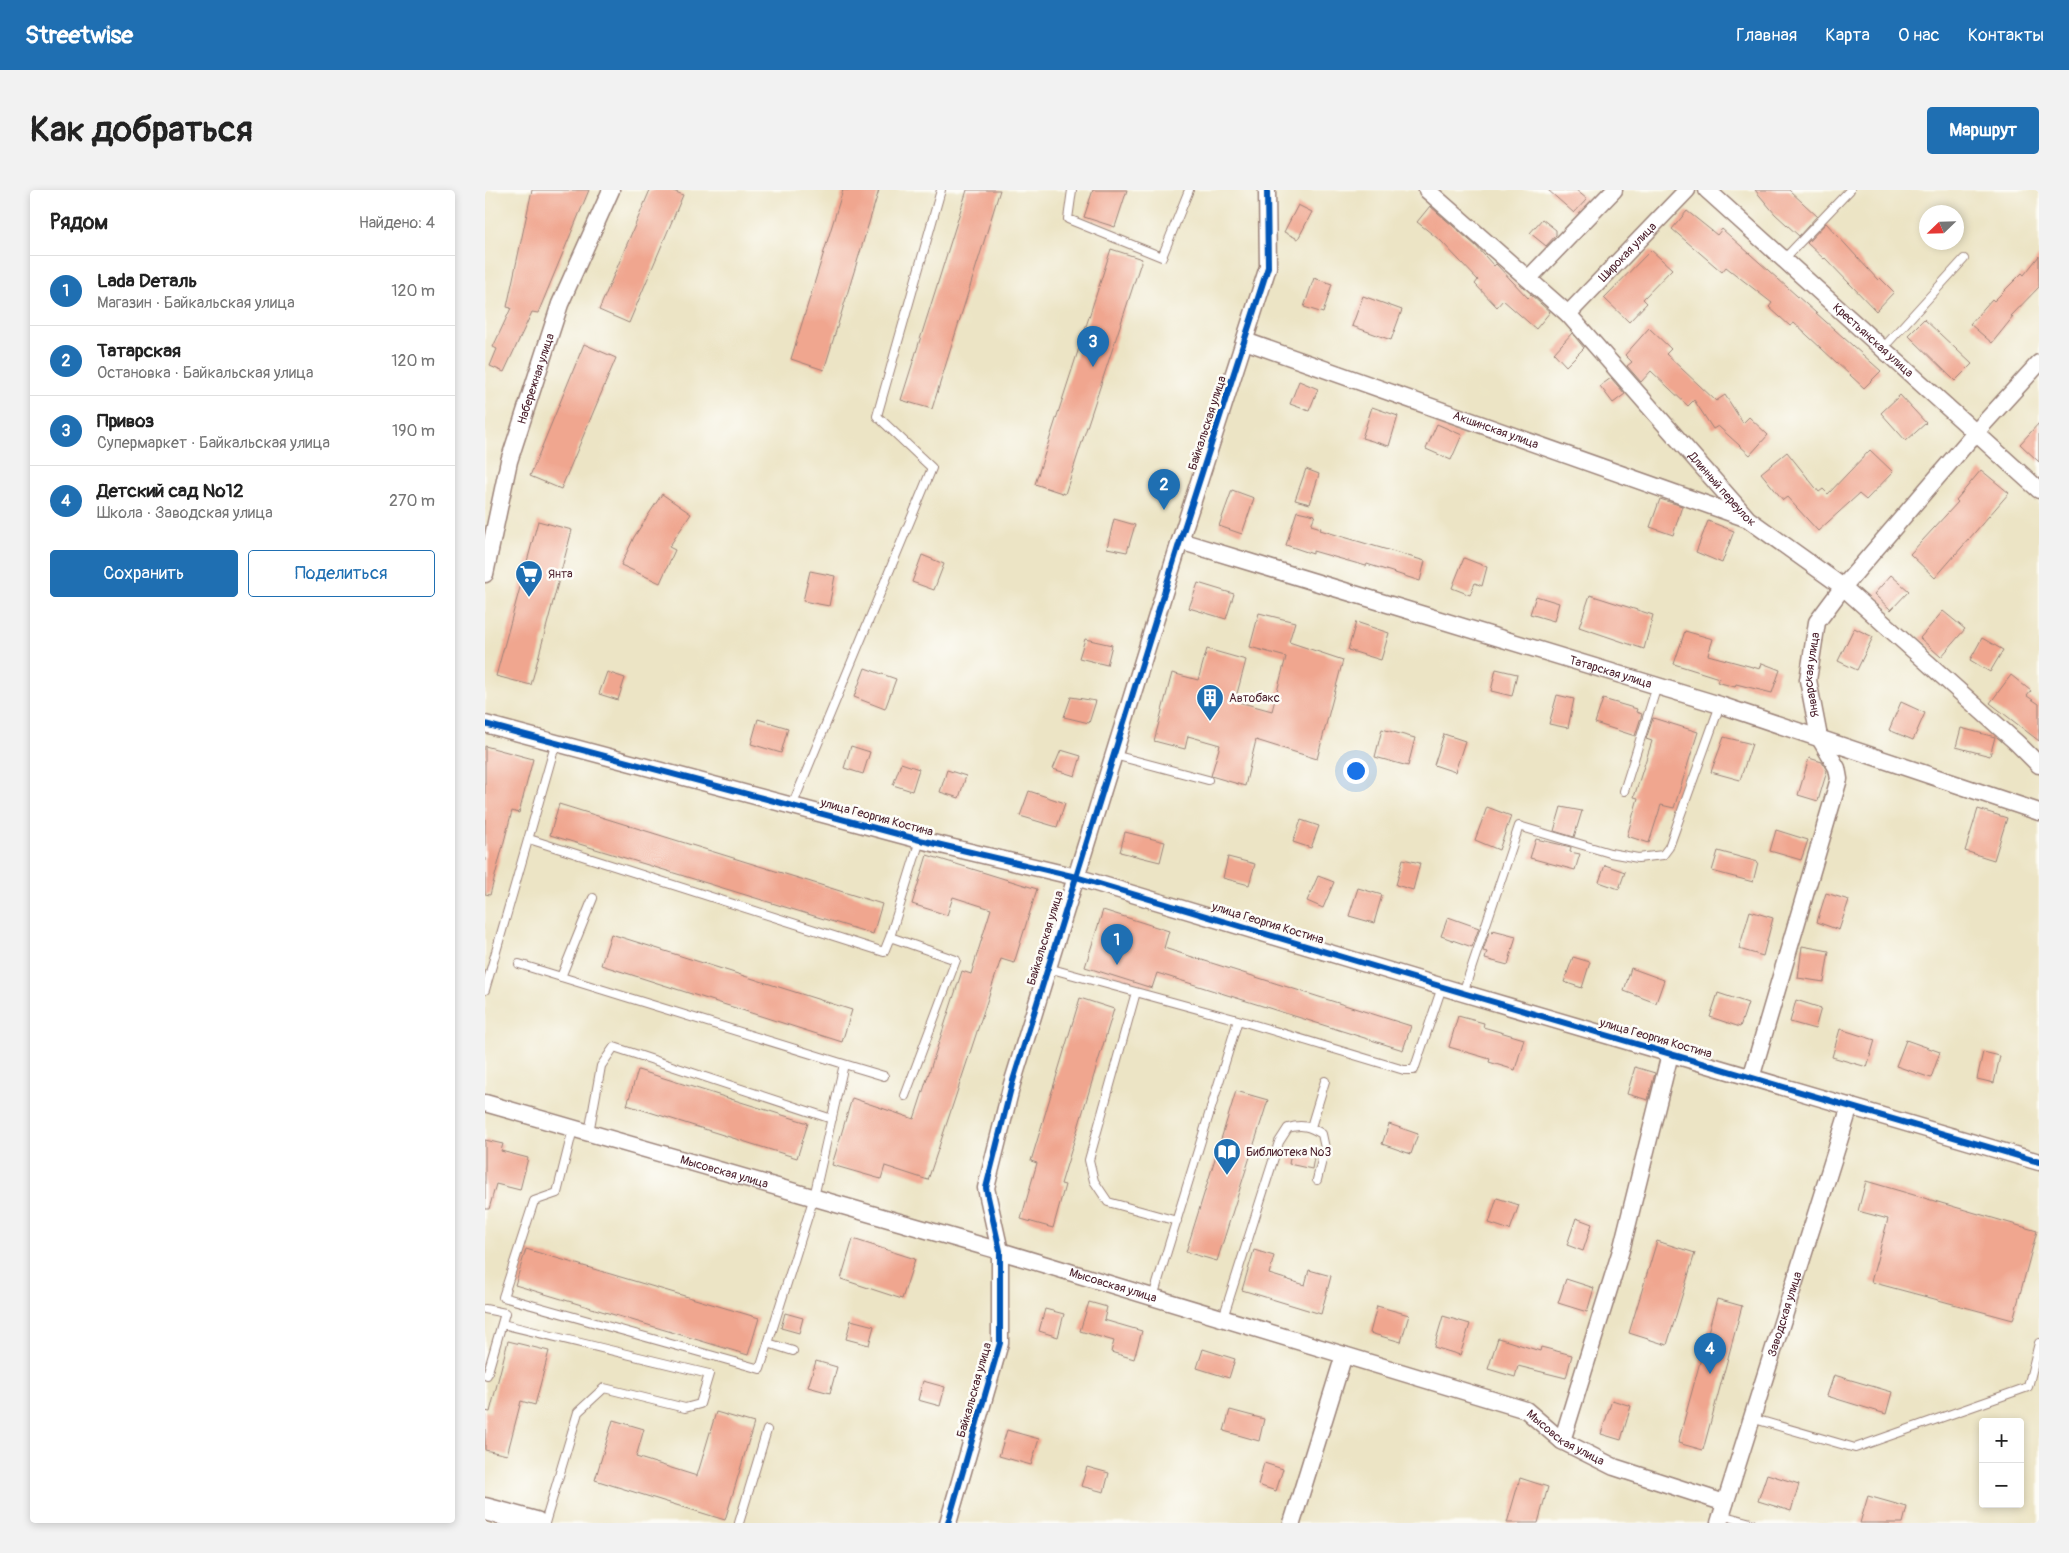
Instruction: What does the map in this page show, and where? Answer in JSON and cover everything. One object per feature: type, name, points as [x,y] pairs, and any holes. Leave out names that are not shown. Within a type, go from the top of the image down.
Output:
[{"type":"main road","points":[[485,1509],[536,1523]]},
{"type":"street","name":"Набережная улица","points":[[485,574],[509,461],[560,304],[611,190]]},
{"type":"street","name":"Байкальская улица","points":[[949,1523],[1000,1343],[1000,1251],[986,1188],[1011,1084],[1180,541],[1268,267],[1267,190]]},
{"type":"street","name":"Длинный переулок","points":[[1427,190],[1568,314],[1748,519],[1843,588],[2017,743],[2039,765]]},
{"type":"street","points":[[1529,278],[1614,190]]},
{"type":"street","name":"Широкая улица","points":[[1568,314],[1687,190]]},
{"type":"street","name":"Крестьянская улица","points":[[1707,190],[2039,490]]},
{"type":"street","name":"Акшинская улица","points":[[1245,341],[1748,519]]},
{"type":"street","name":"Январская улица","points":[[1751,1078],[1839,779],[1837,768],[1819,737],[1808,680],[1817,622],[1843,588],[1976,432],[2039,363]]},
{"type":"street","name":"Татарская улица","points":[[1180,541],[1720,705],[2039,812]]},
{"type":"street","name":"улица Георгия Костина","points":[[485,724],[920,840],[1076,877],[1442,987],[2039,1162]]},
{"type":"street","points":[[1562,1441],[1622,1247],[1670,1054]]},
{"type":"street","name":"Мысовская улица","points":[[485,1104],[1000,1251],[1526,1410],[1562,1441],[1614,1467],[1721,1513]]},
{"type":"street","name":"Заводская улица","points":[[1721,1513],[1850,1106]]},
{"type":"street","points":[[1292,1523],[1344,1354]]},
{"type":"lane","points":[[792,806],[932,468],[877,416],[941,190]]},
{"type":"lane","points":[[1072,190],[1068,219],[1162,257],[1189,190]]},
{"type":"lane","points":[[1784,259],[1851,190]]},
{"type":"lane","points":[[1883,348],[1964,259]]},
{"type":"lane","points":[[1624,791],[1657,686]]},
{"type":"lane","points":[[1463,993],[1519,826],[1610,853],[1638,858],[1663,855],[1669,847],[1720,705]]},
{"type":"lane","points":[[485,990],[556,742]]},
{"type":"lane","points":[[1114,755],[1208,780]]},
{"type":"lane","points":[[529,839],[885,952],[920,840]]},
{"type":"lane","points":[[561,977],[593,898]]},
{"type":"lane","points":[[890,937],[956,960],[905,1096]]},
{"type":"lane","points":[[519,964],[885,1076]]},
{"type":"lane","points":[[1048,968],[1238,1020],[1404,1070],[1414,1070],[1442,987]]},
{"type":"lane","points":[[1136,992],[1089,1160],[1095,1181],[1107,1202],[1177,1221]]},
{"type":"lane","points":[[1153,1297],[1238,1020]]},
{"type":"lane","points":[[589,1133],[601,1066],[614,1047],[832,1119]]},
{"type":"lane","points":[[573,1129],[557,1193],[534,1201],[503,1297],[760,1369],[814,1197],[844,1064]]},
{"type":"lane","points":[[1311,1127],[1325,1081]]},
{"type":"lane","points":[[1223,1318],[1279,1142],[1288,1128],[1301,1124],[1311,1127],[1322,1134],[1325,1148],[1317,1180]]},
{"type":"lane","points":[[485,1309],[505,1313],[487,1375],[485,1374]]},
{"type":"lane","points":[[502,1324],[709,1374],[700,1404],[685,1408],[604,1388],[578,1412],[545,1523]]},
{"type":"lane","points":[[768,1343],[793,1351]]},
{"type":"lane","points":[[1751,1418],[1855,1448],[2029,1387],[2039,1343]]},
{"type":"lane","points":[[739,1523],[767,1430]]},
{"type":"lane","points":[[1721,1513],[1751,1523]]},
{"type":"building","points":[[532,190],[589,190],[538,313],[532,312],[504,372],[490,366],[497,349],[493,347],[511,308],[507,307]]},
{"type":"building","points":[[650,190],[671,190],[683,195],[629,323],[599,310]]},
{"type":"building","points":[[843,190],[879,190],[824,370],[791,359]]},
{"type":"building","points":[[967,190],[1000,190],[932,409],[901,400]]},
{"type":"building","points":[[1093,190],[1127,190],[1115,227],[1084,217]]},
{"type":"building","points":[[1548,190],[1576,190],[1587,199],[1574,213]]},
{"type":"building","points":[[1755,190],[1789,190],[1817,216],[1799,236],[1775,214]]},
{"type":"building","points":[[1298,205],[1312,212],[1298,239],[1284,232]]},
{"type":"building","points":[[1430,206],[1476,246],[1494,266],[1496,264],[1528,298],[1531,295],[1550,312],[1536,329],[1503,300],[1497,307],[1475,284],[1478,280],[1441,241],[1417,222]]},
{"type":"building","points":[[1687,211],[1717,235],[1722,229],[1881,371],[1864,388],[1794,323],[1790,326],[1769,307],[1772,303],[1726,267],[1722,272],[1672,229]]},
{"type":"building","points":[[1542,219],[1556,230],[1556,235],[1546,246],[1530,233]]},
{"type":"building","points":[[1826,223],[1878,280],[1880,278],[1894,292],[1876,311],[1825,258],[1807,243]]},
{"type":"building","points":[[1111,249],[1142,259],[1065,494],[1035,484]]},
{"type":"building","points":[[1651,250],[1672,269],[1643,299],[1647,303],[1629,322],[1604,298]]},
{"type":"building","points":[[2039,256],[2039,287],[2011,316],[2013,317],[1992,343],[1970,324],[1992,299],[1994,301],[2022,273],[2024,275]]},
{"type":"building","points":[[1314,278],[1332,284],[1323,313],[1304,307]]},
{"type":"building","points":[[1363,296],[1402,310],[1391,340],[1352,326]]},
{"type":"building","points":[[1924,319],[1972,364],[1955,381],[1908,335]]},
{"type":"building","points":[[1649,328],[1671,349],[1666,354],[1716,401],[1725,395],[1743,423],[1749,417],[1768,435],[1750,455],[1718,426],[1713,429],[1694,400],[1688,406],[1651,371],[1641,382],[1627,366],[1632,362],[1625,355]]},
{"type":"building","points":[[1572,333],[1584,348],[1566,366],[1554,353]]},
{"type":"building","points":[[584,344],[616,358],[561,489],[530,476]]},
{"type":"building","points":[[1611,378],[1625,394],[1613,403],[1600,386]]},
{"type":"building","points":[[1299,381],[1318,389],[1309,411],[1290,404]]},
{"type":"building","points":[[1900,395],[1926,423],[1906,441],[1881,413]]},
{"type":"building","points":[[1372,407],[1398,416],[1389,446],[1362,438]]},
{"type":"building","points":[[2039,423],[2039,462],[2020,444]]},
{"type":"building","points":[[1437,424],[1462,435],[1451,460],[1426,449]]},
{"type":"building","points":[[1870,450],[1893,472],[1866,500],[1859,494],[1818,531],[1787,497],[1783,500],[1761,473],[1787,452],[1819,492],[1823,489],[1828,494]]},
{"type":"building","points":[[1306,469],[1319,474],[1310,504],[1295,500]]},
{"type":"building","points":[[1981,470],[2009,493],[1935,578],[1910,554],[1958,502],[1956,500]]},
{"type":"building","points":[[1232,490],[1254,498],[1242,534],[1219,526]]},
{"type":"building","points":[[662,494],[691,514],[669,547],[675,550],[660,583],[621,565],[634,537]]},
{"type":"building","points":[[1660,499],[1682,506],[1673,535],[1650,527]]},
{"type":"building","points":[[1297,511],[1315,515],[1311,525],[1321,528],[1320,530],[1425,561],[1420,581],[1367,564],[1366,566],[1313,551],[1313,554],[1286,545]]},
{"type":"building","points":[[1114,519],[1135,525],[1127,552],[1107,548]]},
{"type":"building","points":[[538,521],[572,530],[531,685],[496,676]]},
{"type":"building","points":[[1708,521],[1734,531],[1722,563],[1696,552]]},
{"type":"building","points":[[922,555],[944,564],[934,590],[912,582]]},
{"type":"building","points":[[1464,558],[1487,567],[1482,586],[1475,583],[1470,595],[1452,588]]},
{"type":"building","points":[[810,571],[835,576],[829,606],[803,601]]},
{"type":"building","points":[[1891,575],[1909,591],[1891,610],[1874,594]]},
{"type":"building","points":[[1198,583],[1234,594],[1226,619],[1189,608]]},
{"type":"building","points":[[1590,595],[1653,615],[1644,649],[1579,627]]},
{"type":"building","points":[[1536,596],[1559,603],[1554,621],[1530,614]]},
{"type":"building","points":[[1943,611],[1965,629],[1941,657],[1920,638]]},
{"type":"building","points":[[1259,613],[1295,622],[1289,642],[1343,660],[1317,759],[1256,740],[1245,786],[1211,776],[1220,745],[1188,736],[1185,749],[1154,741],[1172,673],[1198,680],[1207,649],[1246,660],[1235,701],[1272,711],[1286,657],[1250,647]]},
{"type":"building","points":[[1356,622],[1389,633],[1381,660],[1348,650]]},
{"type":"building","points":[[1854,628],[1873,637],[1857,670],[1838,661]]},
{"type":"building","points":[[1685,631],[1713,639],[1708,655],[1760,669],[1762,663],[1780,670],[1772,693],[1736,684],[1735,687],[1717,682],[1719,678],[1674,664]]},
{"type":"building","points":[[1982,638],[2003,650],[1990,672],[1970,660]]},
{"type":"building","points":[[1085,639],[1112,645],[1107,665],[1079,658]]},
{"type":"building","points":[[865,668],[896,679],[885,709],[854,697]]},
{"type":"building","points":[[1496,669],[1517,674],[1512,696],[1491,691]]},
{"type":"building","points":[[607,672],[625,678],[618,700],[599,694]]},
{"type":"building","points":[[2011,675],[2031,691],[2027,696],[2039,704],[2039,741],[1990,703]]},
{"type":"building","points":[[1557,695],[1574,699],[1568,728],[1549,724]]},
{"type":"building","points":[[1071,697],[1096,701],[1089,723],[1064,717]]},
{"type":"building","points":[[1603,699],[1637,709],[1636,712],[1642,714],[1635,736],[1595,723]]},
{"type":"building","points":[[1901,702],[1925,713],[1913,740],[1889,730]]},
{"type":"building","points":[[1653,718],[1698,732],[1674,808],[1661,805],[1649,843],[1627,836],[1638,798],[1634,797],[1652,741],[1646,739]]},
{"type":"building","points":[[758,719],[788,728],[781,753],[751,744]]},
{"type":"building","points":[[1961,728],[1995,737],[1990,756],[1956,747]]},
{"type":"building","points":[[1382,729],[1415,738],[1408,766],[1375,757]]},
{"type":"building","points":[[1444,734],[1465,741],[1455,772],[1434,765]]},
{"type":"building","points":[[1724,737],[1752,744],[1740,780],[1711,772]]},
{"type":"building","points":[[485,746],[533,759],[519,813],[512,811],[490,895],[485,894]]},
{"type":"building","points":[[851,746],[870,752],[863,774],[844,768]]},
{"type":"building","points":[[1061,750],[1081,756],[1075,776],[1053,769]]},
{"type":"building","points":[[1809,758],[1822,762],[1827,771],[1818,801],[1798,795]]},
{"type":"building","points":[[901,763],[919,769],[912,791],[893,785]]},
{"type":"building","points":[[947,770],[966,776],[959,798],[940,792]]},
{"type":"building","points":[[1029,791],[1065,803],[1057,827],[1020,816]]},
{"type":"building","points":[[559,804],[882,904],[873,934],[550,835]]},
{"type":"building","points":[[1487,807],[1511,816],[1499,850],[1475,840]]},
{"type":"building","points":[[1561,807],[1582,811],[1574,837],[1554,831]]},
{"type":"building","points":[[1978,809],[2007,818],[1994,860],[1965,851]]},
{"type":"building","points":[[1301,820],[1319,826],[1311,848],[1293,842]]},
{"type":"building","points":[[1776,830],[1808,840],[1801,860],[1770,851]]},
{"type":"building","points":[[1125,832],[1165,842],[1160,862],[1120,852]]},
{"type":"building","points":[[1536,839],[1571,847],[1570,852],[1580,854],[1575,870],[1530,858]]},
{"type":"building","points":[[1718,851],[1758,862],[1753,882],[1712,871]]},
{"type":"building","points":[[927,855],[1037,889],[1014,963],[1001,959],[928,1180],[885,1166],[881,1179],[832,1165],[852,1098],[914,1119],[962,971],[971,974],[991,909],[953,897],[947,915],[912,904]]},
{"type":"building","points":[[1228,857],[1255,864],[1249,885],[1223,878]]},
{"type":"building","points":[[1403,859],[1420,863],[1413,890],[1396,885]]},
{"type":"building","points":[[1605,865],[1625,872],[1619,889],[1599,882]]},
{"type":"building","points":[[1318,876],[1334,882],[1323,908],[1307,901]]},
{"type":"building","points":[[1358,888],[1382,895],[1374,923],[1349,916]]},
{"type":"building","points":[[1826,893],[1849,900],[1839,930],[1817,922]]},
{"type":"building","points":[[1103,910],[1169,931],[1164,948],[1411,1026],[1403,1050],[1157,973],[1152,988],[1085,967]]},
{"type":"building","points":[[1750,911],[1773,918],[1763,956],[1739,949]]},
{"type":"building","points":[[1448,917],[1479,928],[1472,947],[1441,936]]},
{"type":"building","points":[[1493,930],[1516,936],[1508,965],[1485,959],[1487,952],[1483,951],[1489,932],[1492,933]]},
{"type":"building","points":[[611,934],[852,1010],[842,1042],[601,965]]},
{"type":"building","points":[[1802,946],[1829,951],[1824,982],[1798,978]]},
{"type":"building","points":[[1573,957],[1590,962],[1582,988],[1564,982]]},
{"type":"building","points":[[1631,968],[1664,980],[1656,1003],[1624,991]]},
{"type":"building","points":[[1718,993],[1748,1003],[1740,1027],[1710,1017]]},
{"type":"building","points":[[1080,998],[1114,1009],[1061,1184],[1065,1185],[1053,1228],[1021,1219],[1037,1163],[1031,1161]]},
{"type":"building","points":[[1796,1000],[1821,1008],[1815,1029],[1790,1022]]},
{"type":"building","points":[[1458,1016],[1484,1023],[1483,1027],[1524,1039],[1515,1070],[1489,1062],[1490,1059],[1449,1047]]},
{"type":"building","points":[[1840,1029],[1875,1040],[1867,1067],[1832,1057]]},
{"type":"building","points":[[1906,1040],[1940,1052],[1931,1078],[1896,1066]]},
{"type":"building","points":[[1983,1052],[2000,1056],[1994,1083],[1977,1079]]},
{"type":"building","points":[[1635,1067],[1655,1073],[1648,1100],[1627,1094]]},
{"type":"building","points":[[638,1070],[808,1123],[797,1158],[627,1105]]},
{"type":"building","name":"Библиотека №3","points":[[1236,1091],[1268,1100],[1217,1261],[1186,1252]]},
{"type":"building","points":[[1389,1124],[1418,1134],[1411,1154],[1382,1144]]},
{"type":"building","points":[[485,1140],[503,1144],[501,1151],[528,1158],[520,1190],[496,1184],[489,1209],[485,1209]]},
{"type":"building","points":[[1292,1147],[1315,1152],[1312,1169],[1289,1164]]},
{"type":"building","points":[[1866,1181],[2037,1231],[2013,1320],[1871,1282],[1888,1219],[1858,1211]]},
{"type":"building","points":[[1497,1198],[1519,1205],[1510,1230],[1489,1223]]},
{"type":"building","points":[[1576,1218],[1592,1224],[1583,1251],[1567,1245]]},
{"type":"building","points":[[853,1239],[915,1259],[902,1299],[841,1279]]},
{"type":"building","points":[[1657,1241],[1695,1253],[1667,1345],[1629,1333]]},
{"type":"building","points":[[526,1249],[759,1318],[748,1355],[515,1285]]},
{"type":"building","points":[[1254,1250],[1274,1256],[1269,1274],[1305,1285],[1309,1270],[1331,1276],[1321,1314],[1242,1290]]},
{"type":"building","points":[[1566,1279],[1594,1288],[1587,1312],[1558,1303]]},
{"type":"building","points":[[1717,1299],[1742,1306],[1703,1450],[1678,1443]]},
{"type":"building","points":[[1089,1302],[1107,1307],[1104,1320],[1142,1331],[1134,1359],[1111,1352],[1114,1341],[1080,1331]]},
{"type":"building","points":[[1377,1306],[1409,1315],[1401,1342],[1370,1333]]},
{"type":"building","points":[[1045,1309],[1064,1314],[1058,1337],[1039,1331]]},
{"type":"building","points":[[785,1313],[803,1318],[799,1333],[781,1328]]},
{"type":"building","points":[[1443,1316],[1470,1324],[1460,1355],[1434,1347]]},
{"type":"building","points":[[851,1320],[874,1326],[869,1345],[846,1339]]},
{"type":"building","points":[[1498,1338],[1540,1351],[1541,1347],[1572,1355],[1566,1378],[1518,1366],[1515,1377],[1488,1369]]},
{"type":"building","points":[[508,1341],[549,1351],[535,1405],[521,1401],[507,1455],[485,1450],[485,1411],[490,1412]]},
{"type":"building","points":[[1203,1349],[1235,1359],[1229,1378],[1197,1368]]},
{"type":"building","points":[[816,1361],[837,1367],[830,1393],[808,1387]]},
{"type":"building","points":[[1834,1375],[1892,1392],[1886,1414],[1827,1396]]},
{"type":"building","points":[[923,1381],[945,1387],[940,1406],[918,1400]]},
{"type":"building","points":[[1612,1400],[1631,1406],[1621,1440],[1601,1434]]},
{"type":"building","points":[[1230,1410],[1264,1419],[1259,1441],[1224,1431]]},
{"type":"building","points":[[716,1412],[754,1423],[725,1520],[595,1480],[613,1420],[644,1429],[636,1457],[697,1476]]},
{"type":"building","points":[[1007,1430],[1039,1439],[1031,1465],[999,1456]]},
{"type":"building","points":[[1264,1463],[1283,1469],[1276,1491],[1258,1485]]},
{"type":"building","points":[[1087,1467],[1109,1473],[1104,1492],[1081,1486]]},
{"type":"building","points":[[1767,1474],[1799,1484],[1791,1511],[1758,1501]]},
{"type":"building","points":[[1520,1478],[1548,1487],[1538,1523],[1507,1523]]},
{"type":"building","points":[[1868,1496],[1907,1507],[1903,1523],[1860,1523]]},
{"type":"cycle path","points":[[948,1523],[1000,1343],[1000,1251],[986,1188],[1012,1084],[1180,541],[1268,267],[1267,190]]},
{"type":"cycle path","points":[[485,724],[920,840],[1076,877],[2039,1162]]},
{"type":"place","name":"Привоз","points":[[1093,367]]},
{"type":"place","name":"Татарская","points":[[1164,510]]},
{"type":"place","name":"Янта","points":[[529,598]]},
{"type":"place","name":"Автобакс","points":[[1210,722]]},
{"type":"place","name":"Lada Dеталь","points":[[1117,965]]},
{"type":"place","name":"Библиотека №3","points":[[1227,1176]]},
{"type":"place","name":"Детский сад №12","points":[[1710,1374]]}]
